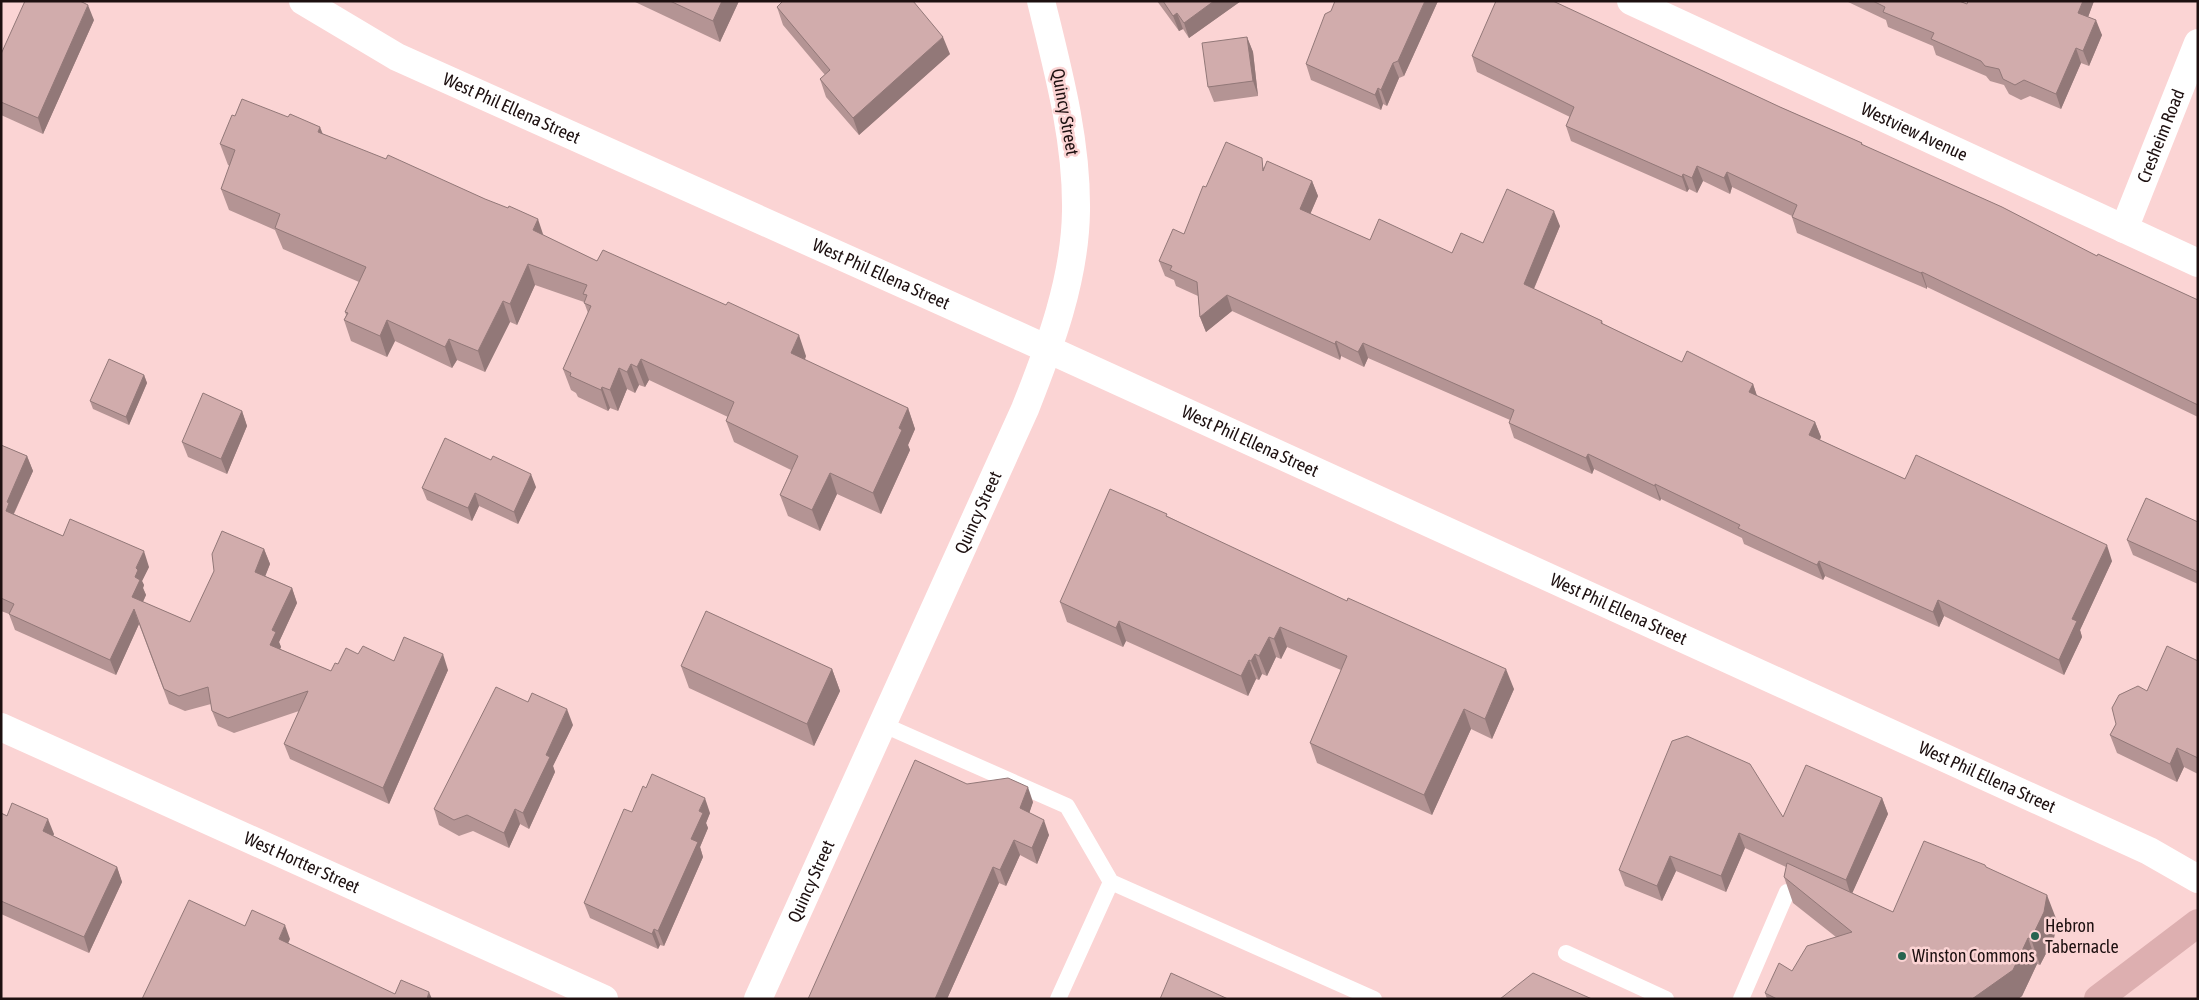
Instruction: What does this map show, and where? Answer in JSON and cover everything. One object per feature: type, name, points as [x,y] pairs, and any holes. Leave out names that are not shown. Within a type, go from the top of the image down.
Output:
[{"type":"main road","points":[[2098,999],[2198,923]]},
{"type":"street","name":"West Phil Ellena Street","points":[[303,1],[398,57],[1048,350],[2149,851],[2198,879]]},
{"type":"street","name":"Quincy Street","points":[[758,999],[884,725],[1025,409],[1048,350],[1064,299],[1076,212],[1074,166],[1068,117],[1041,1]]},
{"type":"street","name":"Westview Avenue","points":[[1631,1],[2198,263]]},
{"type":"street","name":"Cresheim Road","points":[[2124,229],[2198,43]]},
{"type":"street","name":"West Hortter Street","points":[[1,727],[604,999]]},
{"type":"lane","points":[[884,725],[1067,806],[1110,882],[1374,999]]},
{"type":"lane","points":[[1058,999],[1110,882]]},
{"type":"lane","points":[[1741,999],[1787,892]]},
{"type":"lane","points":[[1566,953],[1666,999]]},
{"type":"building","points":[[25,1],[80,1],[88,5],[38,118],[1,102],[1,54]]},
{"type":"building","points":[[670,1],[722,1],[713,21]]},
{"type":"building","points":[[783,1],[913,1],[943,37],[853,118],[820,79],[830,70],[777,7]]},
{"type":"building","points":[[1163,1],[1214,1],[1184,23],[1177,13],[1173,16]]},
{"type":"building","points":[[1335,1],[1425,1],[1398,61],[1393,63],[1381,90],[1378,88],[1375,95],[1306,64],[1325,14],[1331,11]]},
{"type":"building","points":[[1496,1],[1553,1],[1780,107],[2002,207],[2097,256],[2098,254],[2198,300],[2198,405],[1922,272],[1792,217],[1797,205],[1727,172],[1724,178],[1697,166],[1692,178],[1683,174],[1682,177],[1566,126],[1574,107],[1472,56]]},
{"type":"building","points":[[1873,1],[1959,1],[1967,4],[1968,1],[2083,1],[2078,13],[2096,20],[2083,51],[2076,48],[2056,94],[2024,80],[2015,85],[2003,79],[1999,69],[1985,66],[1981,61],[1931,39],[1934,33],[1883,12],[1885,7]]},
{"type":"building","points":[[1247,37],[1253,81],[1208,87],[1202,43]]},
{"type":"building","points":[[242,99],[288,117],[290,114],[320,127],[318,132],[386,159],[388,155],[485,199],[508,208],[509,206],[538,219],[533,230],[597,261],[603,250],[726,305],[728,302],[799,335],[791,353],[908,408],[899,428],[902,430],[873,493],[830,473],[812,510],[780,495],[798,456],[726,421],[734,402],[641,359],[637,367],[631,364],[627,372],[619,368],[610,390],[602,387],[601,390],[570,376],[571,373],[563,369],[591,306],[584,303],[587,295],[583,294],[587,285],[528,264],[510,304],[503,301],[478,351],[449,339],[445,347],[387,320],[380,336],[344,320],[348,313],[345,312],[366,267],[275,228],[280,214],[221,189],[235,150],[220,144],[232,115],[235,116]]},
{"type":"building","points":[[1226,142],[1262,158],[1263,171],[1267,161],[1312,181],[1300,209],[1370,240],[1379,219],[1452,253],[1461,233],[1483,243],[1507,189],[1554,211],[1524,284],[1682,362],[1687,351],[1753,384],[1749,392],[1815,422],[1809,435],[1905,479],[1916,455],[2107,545],[2072,619],[2077,621],[2059,660],[1938,600],[1933,612],[1819,561],[1817,565],[1738,528],[1740,525],[1655,484],[1655,486],[1588,454],[1586,458],[1509,423],[1514,410],[1363,343],[1358,352],[1336,341],[1335,344],[1227,295],[1200,317],[1197,282],[1170,270],[1172,266],[1159,261],[1173,229],[1184,234],[1203,186],[1206,187]]},
{"type":"building","points":[[109,359],[144,375],[126,417],[90,401]]},
{"type":"building","points":[[203,393],[242,411],[221,459],[182,442]]},
{"type":"building","points":[[445,438],[491,460],[493,456],[531,474],[514,512],[475,493],[468,508],[422,488]]},
{"type":"building","points":[[1,445],[27,456],[7,502],[9,503],[6,511],[63,536],[70,519],[144,551],[136,568],[138,570],[135,577],[140,580],[132,597],[190,622],[214,571],[212,554],[222,531],[264,549],[255,572],[292,588],[272,630],[276,632],[270,645],[331,671],[335,663],[338,664],[346,648],[358,654],[363,646],[394,661],[404,637],[443,654],[383,788],[284,744],[308,691],[228,718],[212,711],[208,687],[179,696],[164,689],[134,609],[110,660],[9,614],[14,604],[1,598]]},
{"type":"building","points":[[1110,489],[1167,514],[1166,516],[1347,601],[1348,598],[1506,669],[1485,719],[1464,709],[1424,795],[1310,743],[1347,656],[1280,627],[1274,639],[1269,637],[1259,656],[1255,654],[1251,661],[1249,660],[1241,676],[1119,621],[1116,628],[1060,602]]},
{"type":"building","points":[[2146,498],[2198,522],[2198,572],[2127,540]]},
{"type":"building","points":[[706,611],[832,669],[807,724],[681,666]]},
{"type":"building","points":[[2167,646],[2198,661],[2198,758],[2177,748],[2170,764],[2110,735],[2116,724],[2112,708],[2119,695],[2138,686],[2147,691]]},
{"type":"building","points":[[496,687],[528,702],[532,693],[567,709],[546,755],[550,757],[523,813],[515,809],[504,833],[467,815],[454,820],[434,809]]},
{"type":"building","points":[[1687,736],[1750,764],[1783,817],[1806,765],[1882,798],[1846,880],[1739,833],[1721,876],[1670,856],[1657,886],[1619,870],[1672,741]]},
{"type":"building","points":[[915,760],[967,784],[1008,778],[1028,787],[1020,808],[1044,820],[1032,848],[1014,840],[1000,870],[993,867],[935,999],[808,999]]},
{"type":"building","points":[[652,774],[705,798],[699,811],[703,813],[691,839],[698,842],[658,931],[654,929],[652,934],[584,903],[624,809],[632,812],[643,786],[646,788]]},
{"type":"building","points":[[12,803],[48,819],[43,831],[117,867],[84,937],[1,901],[1,813],[7,816]]},
{"type":"building","points":[[1924,841],[1985,865],[2047,895],[2044,912],[2031,939],[2028,938],[2013,970],[1972,999],[1777,999],[1765,993],[1779,963],[1792,971],[1807,946],[1852,932],[1784,877],[1787,863],[1893,912]]},
{"type":"building","points":[[189,900],[245,926],[252,910],[285,925],[279,939],[395,994],[401,980],[429,992],[427,999],[142,999]]},
{"type":"building","points":[[1171,973],[1228,999],[1160,999]]},
{"type":"building","points":[[1533,973],[1592,999],[1500,999]]},
{"type":"place","name":"Hebron Tabernacle","points":[[2035,936]]},
{"type":"place","name":"Winston Commons","points":[[1902,956]]}]
